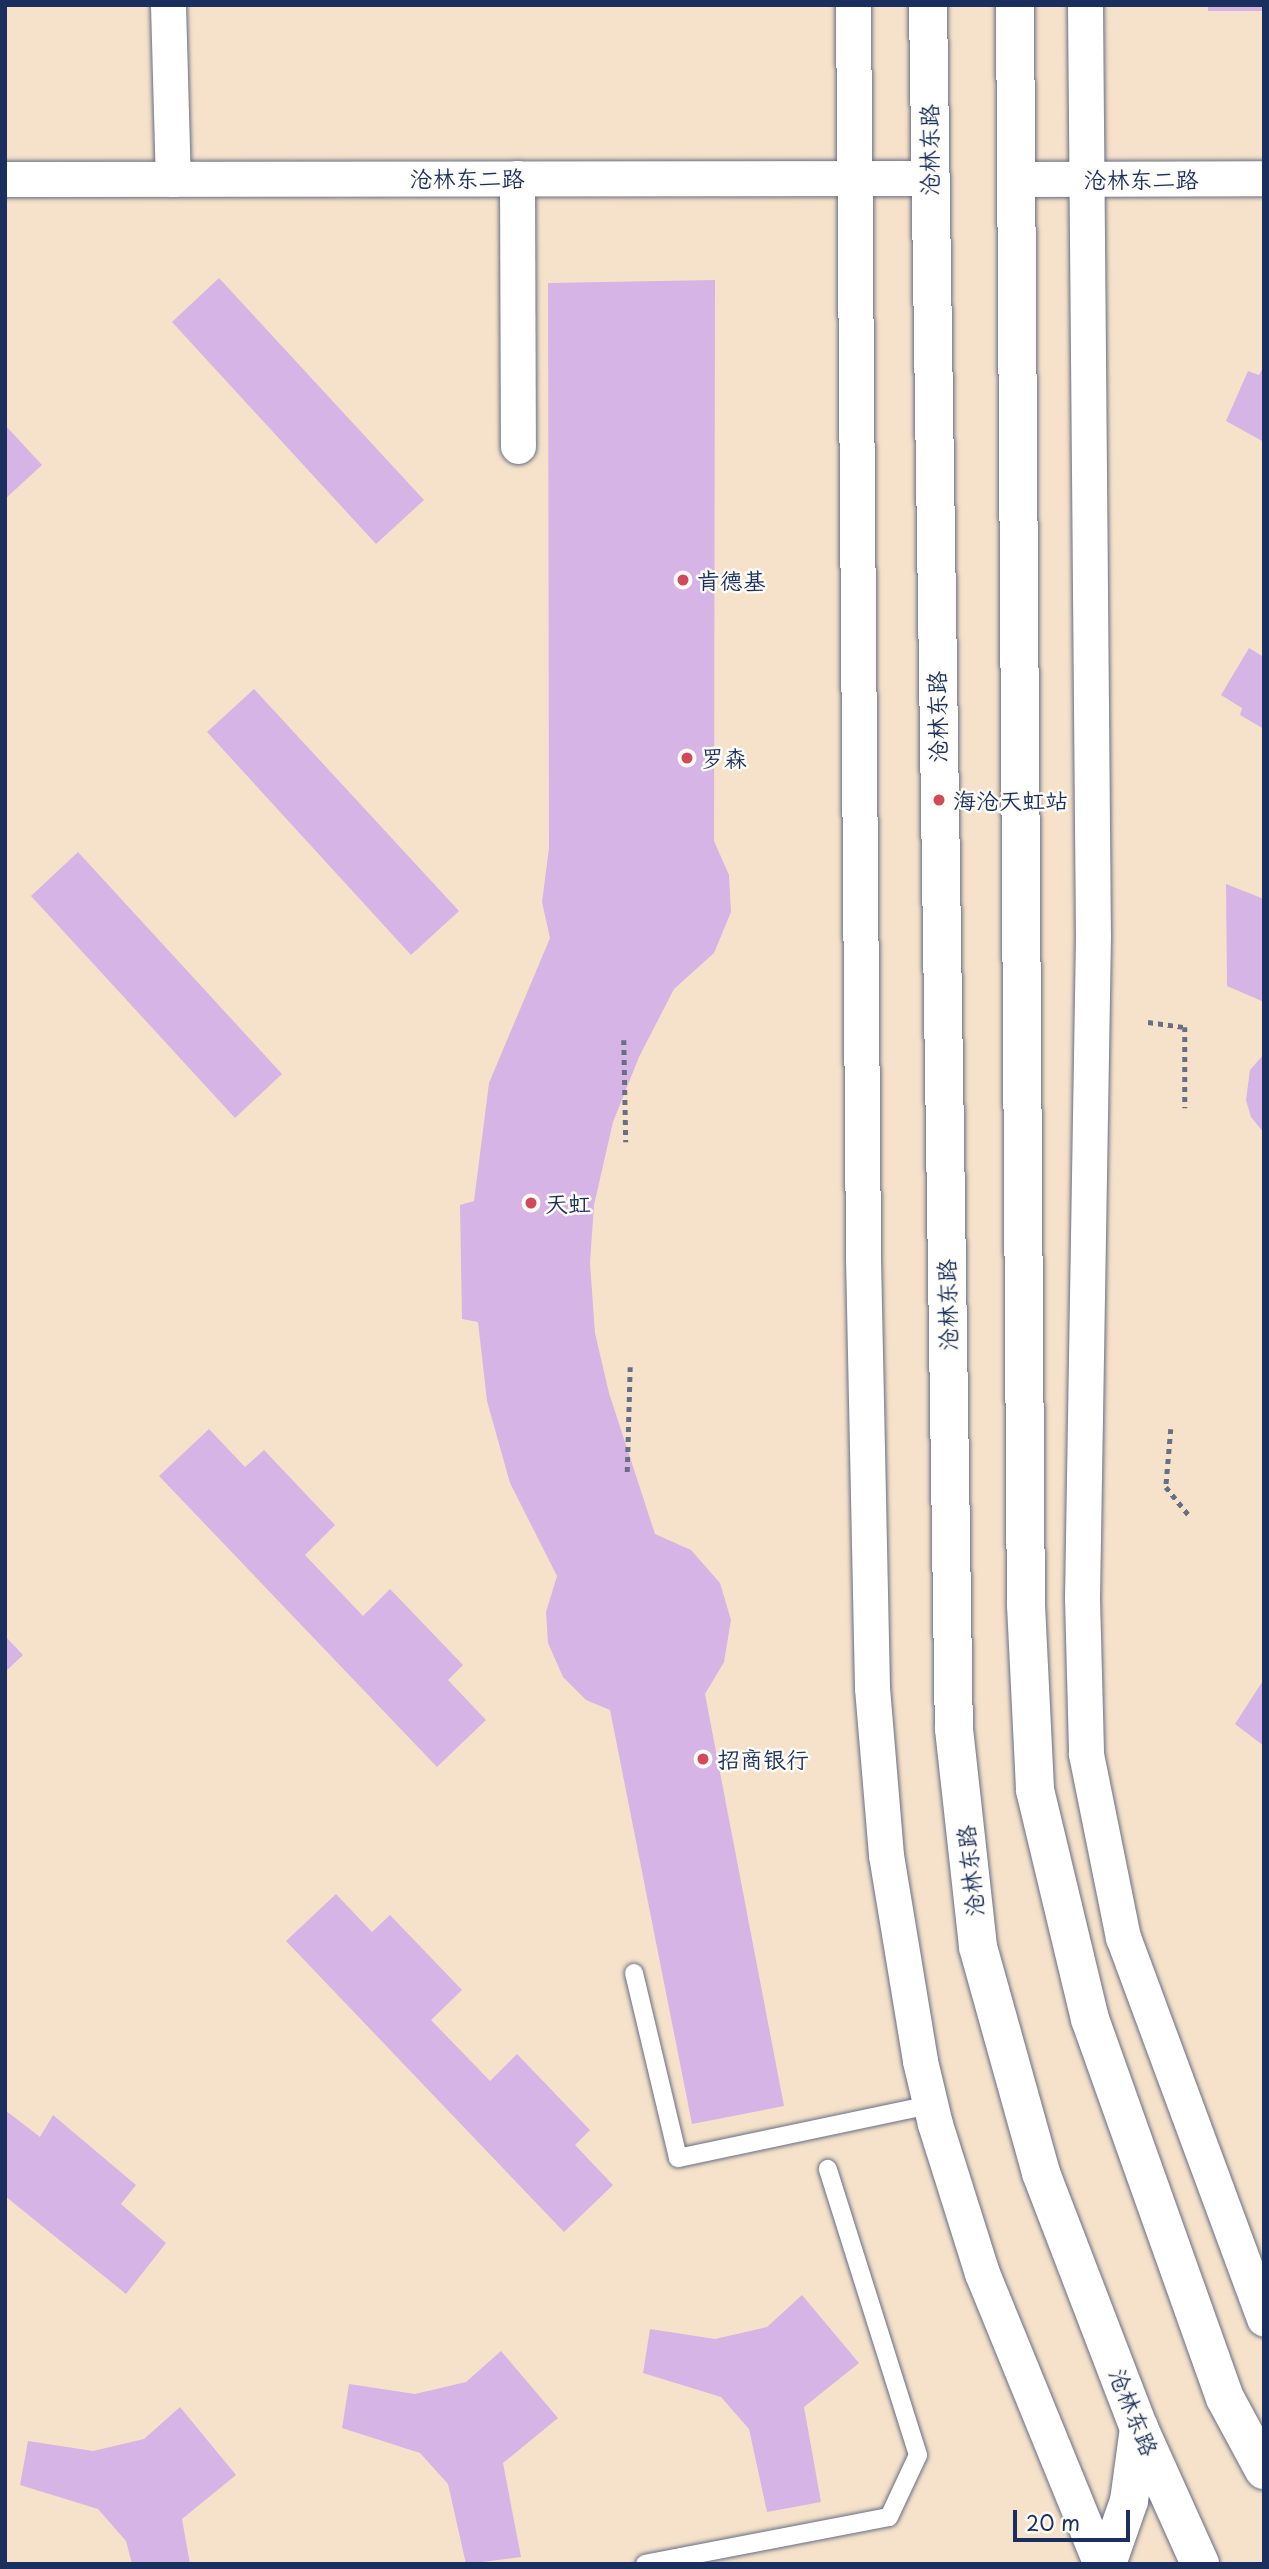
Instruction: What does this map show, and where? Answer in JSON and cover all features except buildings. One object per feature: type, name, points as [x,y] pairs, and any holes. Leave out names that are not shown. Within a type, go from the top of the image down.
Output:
[{"type":"street","points":[[168,5],[173,179]]},
{"type":"street","points":[[853,5],[872,1688],[886,1855],[930,2105],[982,2273],[1101,2564]]},
{"type":"street","name":"沧林东路","points":[[928,5],[928,178],[954,1729],[978,1947],[1041,2173],[1139,2428],[1200,2564]]},
{"type":"street","points":[[1015,5],[1026,1605],[1035,1790],[1090,2019],[1225,2398],[1264,2470]]},
{"type":"street","points":[[1085,5],[1093,935],[1082,1598],[1086,1755],[1124,1937],[1264,2319]]},
{"type":"street","points":[[517,178],[518,446]]},
{"type":"street","name":"沧林东二路","points":[[5,179],[928,178]]},
{"type":"street","name":"沧林东二路","points":[[1018,179],[1264,178]]},
{"type":"street","points":[[1225,2398],[1264,2423]]},
{"type":"street","points":[[1107,2564],[1129,2501],[1139,2428]]},
{"type":"lane","points":[[634,1973],[678,2158],[930,2105]]},
{"type":"lane","points":[[645,2564],[889,2517],[918,2455],[828,2169]]},
{"type":"path","points":[[1148,1022],[1185,1027],[1185,1108]]},
{"type":"path","points":[[624,1040],[626,1142]]},
{"type":"path","points":[[627,1472],[630,1367]]},
{"type":"path","points":[[1171,1429],[1166,1487],[1190,1517]]},
{"type":"place","name":"肯德基","points":[[683,580]]},
{"type":"place","name":"罗森","points":[[687,758]]},
{"type":"place","name":"海沧天虹站","points":[[939,800]]},
{"type":"place","name":"天虹","points":[[531,1203]]},
{"type":"place","name":"招商银行","points":[[703,1759]]}]
